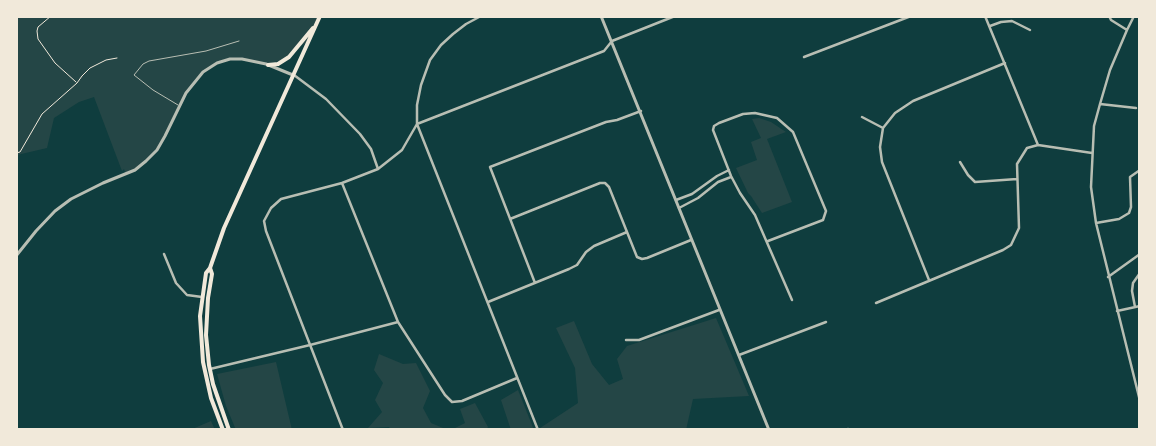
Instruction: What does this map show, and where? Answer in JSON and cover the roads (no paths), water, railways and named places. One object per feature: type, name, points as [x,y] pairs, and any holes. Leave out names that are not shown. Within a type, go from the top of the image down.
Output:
[{"type":"main road","points":[[222,430],[211,398],[203,362],[200,316],[206,273],[210,268],[224,228],[320,16]]},
{"type":"main road","points":[[268,65],[278,64],[289,57],[317,22]]},
{"type":"main road","points":[[210,268],[212,274],[208,298],[206,335],[215,392],[229,430]]},
{"type":"street","points":[[481,16],[453,34],[441,45],[430,60],[421,84],[417,105],[417,124],[538,430]]},
{"type":"street","points":[[602,16],[769,430]]},
{"type":"street","points":[[344,430],[266,231],[264,221],[271,208],[281,199],[342,183],[378,169],[402,150],[417,124],[604,51],[612,41],[675,16]]},
{"type":"street","points":[[804,57],[910,16]]},
{"type":"street","points":[[985,16],[1038,145]]},
{"type":"street","points":[[1108,16],[1126,30]]},
{"type":"street","points":[[1134,16],[1126,30],[1110,70],[1094,126],[1091,187],[1096,223],[1108,277],[1140,401]]},
{"type":"street","points":[[990,26],[1012,21],[1030,30]]},
{"type":"street","points":[[16,256],[55,211],[71,200],[103,183],[135,170],[146,162],[157,150],[192,84],[203,72],[217,63],[230,59],[242,59],[268,65],[294,76],[326,99],[360,134],[371,149],[378,169]]},
{"type":"street","points":[[928,280],[882,162],[880,147],[883,128],[895,113],[913,101],[1005,63]]},
{"type":"street","points":[[1100,104],[1136,108]]},
{"type":"street","points":[[535,283],[490,167],[640,110]]},
{"type":"street","points":[[768,241],[823,220],[826,216],[826,211],[793,132],[777,118],[755,113],[743,114],[714,126],[715,134],[731,176],[755,215],[768,241],[792,300]]},
{"type":"street","points":[[862,117],[883,128]]},
{"type":"street","points":[[876,303],[1011,245],[1020,228],[1017,164],[1027,148],[1038,145],[1092,153]]},
{"type":"street","points":[[960,162],[968,175],[976,182],[1017,179]]},
{"type":"street","points":[[676,200],[692,194],[716,176],[729,170]]},
{"type":"street","points":[[1096,223],[1119,219],[1129,212],[1132,208],[1130,177],[1140,170]]},
{"type":"street","points":[[679,208],[698,198],[718,182],[731,176]]},
{"type":"street","points":[[342,183],[398,322],[445,395],[452,402],[462,401],[517,378]]},
{"type":"street","points":[[510,219],[600,183],[606,183],[637,257],[647,258],[691,240]]},
{"type":"street","points":[[488,302],[570,269],[594,246],[627,232]]},
{"type":"street","points":[[164,254],[176,283],[188,295],[202,298]]},
{"type":"street","points":[[1108,277],[1140,254]]},
{"type":"street","points":[[1135,307],[1132,291],[1133,283],[1140,273]]},
{"type":"street","points":[[1117,311],[1140,306]]},
{"type":"street","points":[[626,340],[639,340],[720,310]]},
{"type":"street","points":[[210,369],[398,322]]},
{"type":"street","points":[[739,355],[826,322]]},
{"type":"lane","points":[[180,106],[153,90],[134,75],[143,64],[149,61],[206,51],[239,41]]}]
